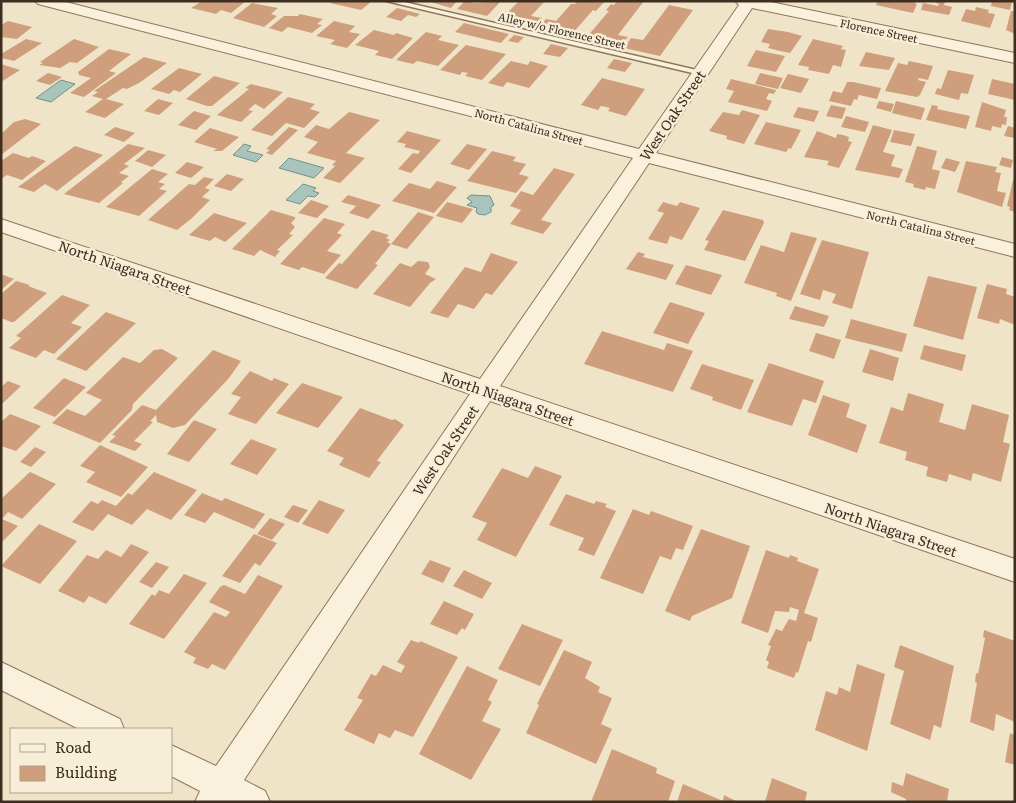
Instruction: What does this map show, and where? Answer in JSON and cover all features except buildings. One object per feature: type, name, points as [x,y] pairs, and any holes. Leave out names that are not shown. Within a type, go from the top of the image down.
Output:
[{"type":"street","name":"North Catalina Street","points":[[43,1],[1015,251]]},
{"type":"street","name":"West Oak Street","points":[[217,794],[485,390],[701,73],[747,2]]},
{"type":"street","name":"Florence Street","points":[[747,2],[1015,58]]},
{"type":"street","name":"North Niagara Street","points":[[1,225],[1015,571]]},
{"type":"street","points":[[1,675],[107,728]]},
{"type":"street","points":[[172,761],[217,794],[254,802]]},
{"type":"lane","name":"Alley w/o Florence Street","points":[[389,1],[701,73]]},
{"type":"water","points":[[61,80],[75,84],[51,102],[36,98]]},
{"type":"water","points":[[244,144],[251,146],[247,151],[263,155],[256,162],[233,155]]},
{"type":"water","points":[[289,158],[324,168],[314,178],[279,168]]},
{"type":"water","points":[[303,184],[316,188],[313,191],[319,193],[315,197],[308,196],[300,204],[286,200]]},
{"type":"water","points":[[471,195],[490,196],[494,205],[491,207],[491,212],[485,215],[478,214],[476,212],[477,208],[467,205],[472,202],[467,198]]}]
